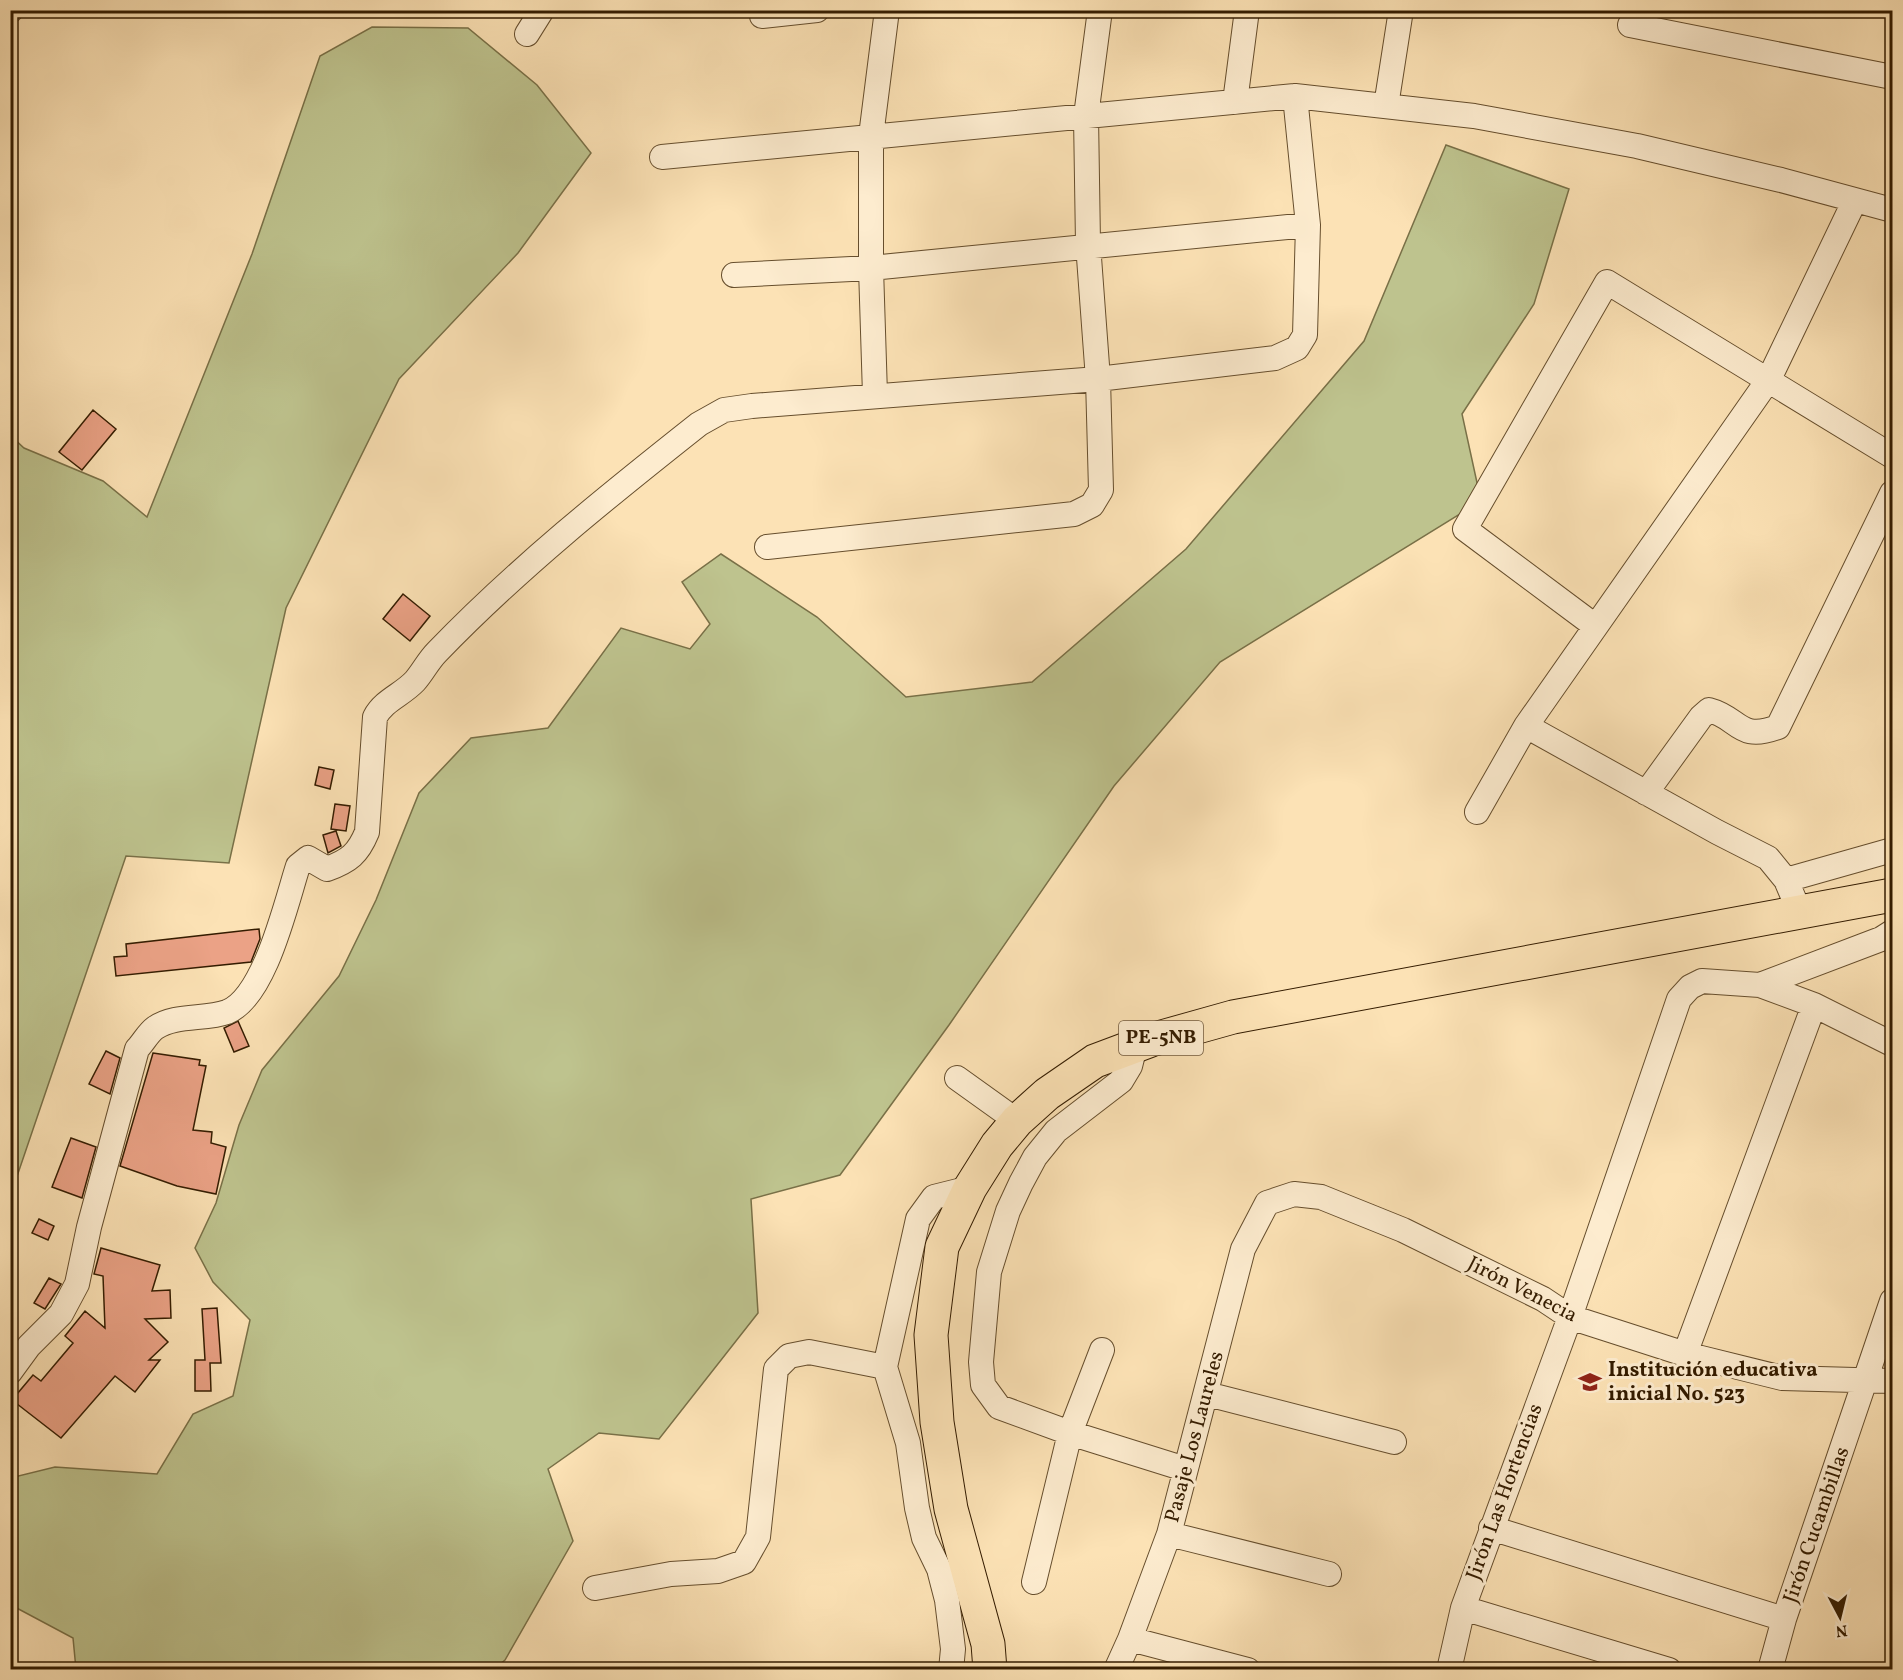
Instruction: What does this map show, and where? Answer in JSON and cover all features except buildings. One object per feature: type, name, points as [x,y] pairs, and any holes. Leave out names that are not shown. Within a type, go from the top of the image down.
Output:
[{"type":"highway","name":"PE-5NB","points":[[990,1670],[988,1644],[951,1509],[937,1422],[931,1335],[942,1247],[970,1188],[997,1145],[1017,1121],[1047,1094],[1095,1061],[1135,1046],[1233,1017],[1893,894]]},
{"type":"street","points":[[527,34],[542,10]]},
{"type":"street","points":[[762,16],[817,10]]},
{"type":"street","points":[[875,395],[871,268],[871,136],[887,10]]},
{"type":"street","points":[[767,547],[1074,514],[1092,505],[1101,490],[1098,379],[1088,244],[1086,116],[1100,10]]},
{"type":"street","points":[[1235,102],[1246,10]]},
{"type":"street","points":[[1386,106],[1401,10]]},
{"type":"street","points":[[1630,25],[1893,77]]},
{"type":"street","points":[[662,157],[1295,96],[1474,117],[1637,146],[1781,180],[1854,202],[1893,210]]},
{"type":"street","points":[[10,1372],[29,1346],[61,1314],[77,1284],[89,1227],[137,1049],[155,1028],[188,1018],[228,1011],[248,995],[271,954],[298,866],[308,858],[327,869],[350,860],[361,847],[367,832],[375,717],[379,709],[415,681],[435,654],[532,560],[699,424],[724,410],[875,395],[1098,379],[1275,358],[1297,348],[1305,335],[1308,225],[1295,96]]},
{"type":"street","points":[[1477,812],[1526,726],[1768,379],[1854,202]]},
{"type":"street","points":[[734,275],[871,268],[1088,244],[1308,225]]},
{"type":"street","points":[[1595,626],[1465,529],[1607,282],[1893,456]]},
{"type":"street","points":[[1646,793],[1708,710],[1718,712],[1746,732],[1765,732],[1778,727],[1893,493]]},
{"type":"street","points":[[1526,726],[1768,858],[1786,880],[1800,913]]},
{"type":"street","points":[[1786,880],[1893,850]]},
{"type":"street","points":[[1760,986],[1881,939],[1893,932]]},
{"type":"street","name":"Jirón Las Hortencias","points":[[1449,1670],[1463,1608],[1570,1317],[1679,999],[1690,987],[1702,981],[1760,986]]},
{"type":"street","points":[[1760,986],[1814,1005],[1893,1044]]},
{"type":"street","points":[[1685,1354],[1814,1005]]},
{"type":"street","points":[[1135,1046],[1130,1066],[1121,1081],[1056,1131],[1035,1157],[1008,1211],[989,1272],[981,1362],[983,1385],[999,1407],[1070,1433],[1185,1469]]},
{"type":"street","points":[[957,1078],[1017,1121]]},
{"type":"street","points":[[951,1670],[953,1649],[947,1600],[939,1569],[924,1538],[917,1508],[908,1443],[885,1367],[918,1219],[934,1197],[970,1188]]},
{"type":"street","name":"Jirón Venecia","points":[[1267,1203],[1294,1194],[1321,1197],[1403,1230],[1543,1299],[1570,1317],[1685,1354],[1782,1378],[1893,1381]]},
{"type":"street","name":"Pasaje Los Laureles","points":[[1116,1670],[1169,1534],[1243,1249],[1267,1203]]},
{"type":"street","name":"Jirón Cucambillas","points":[[1770,1670],[1784,1618],[1893,1301]]},
{"type":"street","points":[[1034,1582],[1070,1433],[1102,1350]]},
{"type":"street","points":[[595,1588],[671,1574],[718,1571],[744,1562],[758,1537],[776,1369],[789,1356],[809,1352],[885,1367]]},
{"type":"street","points":[[1207,1394],[1394,1443]]},
{"type":"street","points":[[1491,1528],[1784,1618]]},
{"type":"street","points":[[1169,1534],[1329,1574]]},
{"type":"street","points":[[1463,1608],[1669,1670]]},
{"type":"street","points":[[1130,1639],[1248,1670]]},
{"type":"green space","points":[[372,27],[468,28],[537,85],[591,153],[518,253],[399,379],[286,608],[229,863],[126,856],[11,1194],[11,436],[24,448],[103,481],[147,517],[252,254],[320,56]]},
{"type":"green space","points":[[1446,145],[1569,189],[1534,304],[1462,414],[1481,501],[1220,662],[1114,786],[949,1025],[840,1175],[751,1199],[758,1313],[659,1439],[599,1433],[548,1469],[573,1541],[505,1660],[493,1670],[76,1669],[73,1638],[11,1605],[10,1478],[55,1467],[157,1474],[193,1414],[233,1396],[250,1320],[213,1282],[195,1248],[216,1203],[239,1125],[262,1070],[339,976],[376,900],[419,793],[471,738],[548,728],[621,628],[690,649],[710,624],[682,582],[721,554],[817,617],[906,697],[1032,682],[1186,549],[1364,341]]},
{"type":"place","name":"Institución educativa inicial No. 523","points":[[1590,1382]]}]
